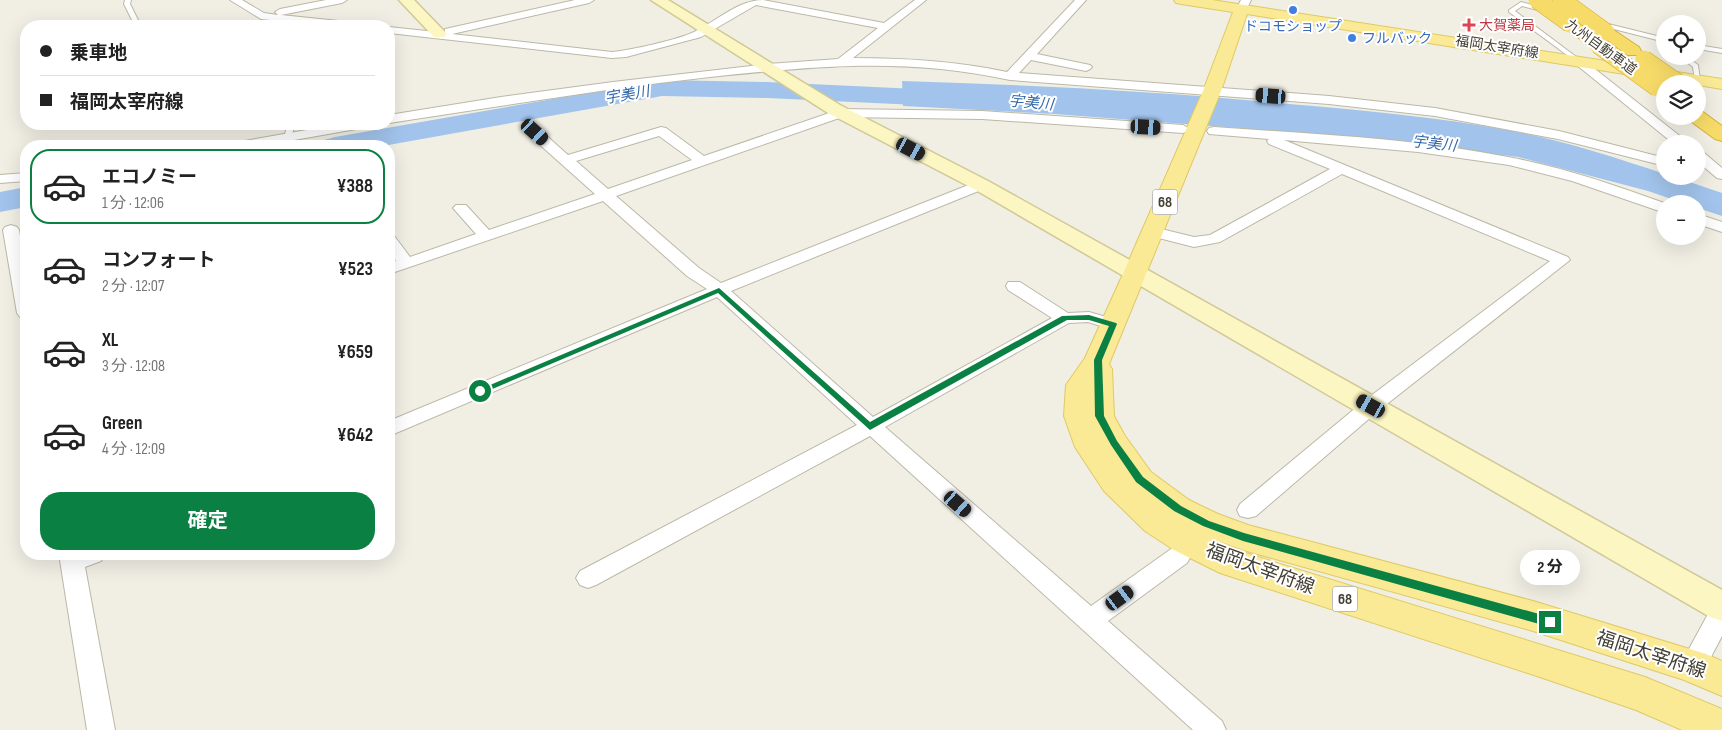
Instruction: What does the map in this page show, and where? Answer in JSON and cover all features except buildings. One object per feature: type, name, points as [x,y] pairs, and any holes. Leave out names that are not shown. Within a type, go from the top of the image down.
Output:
[{"type":"highway","name":"九州自動車道","points":[[1537,0],[1570,24],[1633,51],[1667,75]]},
{"type":"highway","name":"九州自動車道","points":[[1561,0],[1656,87]]},
{"type":"highway","points":[[1706,110],[1722,113]]},
{"type":"highway","points":[[1706,115],[1722,135]]},
{"type":"main road","name":"福岡太宰府線","points":[[1181,0],[1243,5],[1668,75]]},
{"type":"main road","name":"福岡太宰府線","points":[[1243,5],[1198,130],[1098,360],[1080,385],[1079,416],[1090,447],[1115,483],[1157,522],[1186,541],[1232,563],[1627,689],[1722,728]]},
{"type":"main road","name":"福岡太宰府線","points":[[1706,81],[1722,84]]},
{"type":"main road","name":"福岡太宰府線","points":[[1098,360],[1099,416],[1114,443],[1140,480],[1178,509],[1206,523],[1243,537],[1533,616],[1707,672]]},
{"type":"street","points":[[235,0],[261,16],[300,20]]},
{"type":"street","points":[[261,16],[342,0]]},
{"type":"street","points":[[406,0],[439,34]]},
{"type":"street","points":[[439,34],[589,0]]},
{"type":"street","points":[[658,0],[838,111],[980,185],[1722,607]]},
{"type":"street","points":[[840,63],[921,0]]},
{"type":"street","points":[[1010,76],[1081,0]]},
{"type":"street","points":[[395,30],[612,55],[697,35],[756,1],[887,27]]},
{"type":"street","points":[[1029,56],[1086,67]]},
{"type":"street","points":[[1578,60],[1672,135]]},
{"type":"street","points":[[395,118],[481,102],[840,63],[921,63],[968,66],[1010,76],[1329,100],[1474,118],[1568,138],[1656,160]]},
{"type":"street","points":[[395,267],[606,195],[838,111],[982,115],[1403,146],[1488,158],[1559,174],[1656,205]]},
{"type":"street","points":[[258,140],[289,130]]},
{"type":"street","points":[[566,160],[661,131],[702,161]]},
{"type":"street","points":[[535,132],[693,272],[719,290],[870,426],[1091,619],[1212,730]]},
{"type":"street","points":[[1248,510],[1371,406],[1562,260],[1272,141]]},
{"type":"street","points":[[1706,161],[1722,174]]},
{"type":"street","points":[[1153,232],[1194,242],[1214,239],[1341,168]]},
{"type":"street","points":[[1706,174],[1722,179]]},
{"type":"street","points":[[0,179],[20,178]]},
{"type":"street","points":[[395,426],[719,290],[980,185]]},
{"type":"street","points":[[461,208],[486,236]]},
{"type":"street","points":[[1706,222],[1722,228]]},
{"type":"street","points":[[11,230],[20,255]]},
{"type":"street","points":[[395,248],[406,263]]},
{"type":"street","points":[[1014,286],[1065,318]]},
{"type":"street","points":[[588,578],[870,426],[1065,318],[1089,318],[1114,324]]},
{"type":"street","points":[[1091,619],[1179,556]]},
{"type":"street","points":[[79,560],[101,730]]},
{"type":"street","points":[[1707,672],[1722,612]]},
{"type":"lane","points":[[128,0],[127,4],[135,20]]},
{"type":"lane","points":[[1578,60],[1511,11],[1521,4],[1656,39]]},
{"type":"lane","points":[[1706,48],[1722,51]]},
{"type":"water","points":[[902,81],[1192,95],[1371,111],[1481,125],[1568,144],[1656,171],[1656,185],[1698,185],[1722,193],[1722,216],[1706,211],[1706,195],[1660,195],[1518,157],[1378,140],[1250,129],[1054,114],[903,106]]},
{"type":"waterway","name":"宇美川","points":[[369,140],[662,88],[767,90],[960,99]]},
{"type":"waterway","name":"宇美川","points":[[0,202],[20,198]]},
{"type":"place","name":"ドコモショップ","points":[[1293,10]]},
{"type":"place","name":"大賀薬局","points":[[1469,25]]},
{"type":"place","name":"フルバック","points":[[1352,38]]},
{"type":"route","points":[[480,391],[719,290],[870,426],[1065,318],[1089,318],[1114,324],[1098,360],[1099,416],[1114,443],[1140,480],[1178,509],[1206,523],[1243,537],[1550,622]]}]
